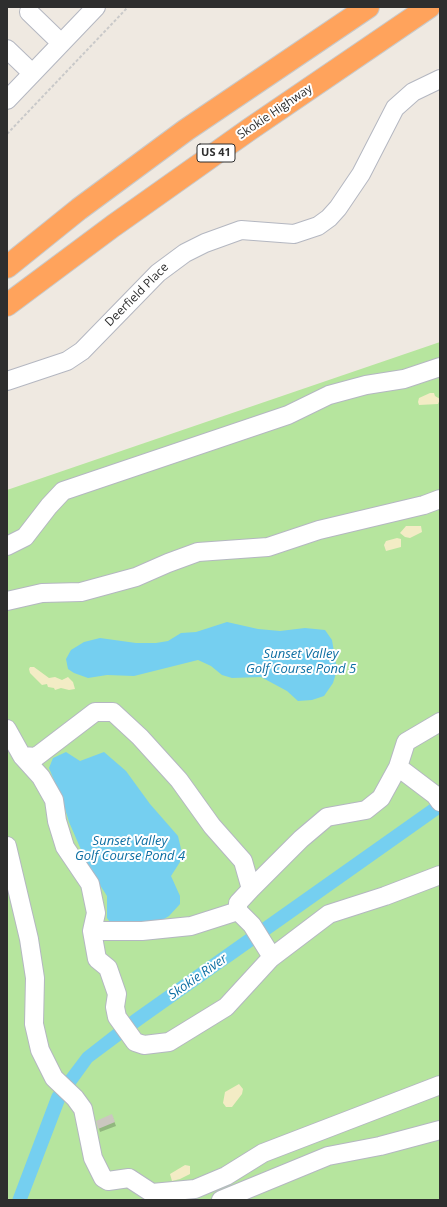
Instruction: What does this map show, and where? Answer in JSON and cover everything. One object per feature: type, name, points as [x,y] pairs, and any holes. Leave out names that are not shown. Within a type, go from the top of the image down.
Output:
[{"type":"highway","name":"US 41","points":[[7,267],[79,209],[186,130],[368,7]]},
{"type":"highway","name":"Skokie Highway","points":[[7,305],[144,204],[250,129],[429,7]]},
{"type":"street","points":[[10,92],[32,73],[61,43],[87,10]]},
{"type":"street","points":[[29,12],[61,43]]},
{"type":"street","points":[[7,49],[32,73]]},
{"type":"street","name":"Deerfield Place","points":[[7,381],[61,364],[82,351],[158,273],[185,253],[205,243],[241,230],[294,234],[318,226],[329,218],[338,208],[361,174],[395,108],[413,92],[440,79]]},
{"type":"street","points":[[7,546],[25,537],[49,506],[63,491],[280,418],[329,395],[366,385],[404,378],[440,367]]},
{"type":"street","points":[[7,600],[42,594],[81,592],[136,578],[168,563],[198,552],[268,547],[319,530],[424,505],[440,499]]},
{"type":"street","points":[[22,756],[36,757],[95,712],[113,712],[140,738],[179,780],[212,826],[242,861],[251,889]]},
{"type":"street","points":[[269,951],[252,925],[238,911],[238,903],[301,839],[327,817],[366,810],[381,798],[398,767],[406,742],[440,722]]},
{"type":"street","points":[[7,729],[22,756],[41,777],[54,800],[57,821],[65,847],[90,884],[96,913],[92,931],[97,959],[108,968],[114,981],[117,994],[115,1007],[118,1017],[135,1042],[144,1045],[169,1042],[226,1007],[269,951],[329,914],[385,896],[440,875]]},
{"type":"street","points":[[398,767],[438,798]]},
{"type":"street","points":[[7,846],[29,939],[35,978],[34,1024],[40,1050],[54,1078],[76,1098],[83,1108],[93,1158],[103,1178],[108,1181],[129,1178],[152,1193],[196,1189],[226,1176],[263,1153],[440,1085]]},
{"type":"street","points":[[92,931],[142,931],[190,926],[238,911]]},
{"type":"street","points":[[221,1200],[328,1156],[380,1146],[440,1130]]},
{"type":"path","points":[[7,134],[128,7]]},
{"type":"green space","points":[[440,342],[440,1200],[7,1200],[7,490]]},
{"type":"sand","points":[[430,393],[434,393],[435,396],[440,399],[438,404],[419,405],[419,398]]},
{"type":"sand","points":[[406,526],[421,526],[422,532],[410,538],[405,537],[400,533]]},
{"type":"sand","points":[[397,538],[401,539],[401,547],[386,551],[384,545],[386,541]]},
{"type":"sand","points":[[30,667],[34,667],[49,678],[55,677],[62,680],[68,677],[73,682],[75,689],[69,690],[61,688],[55,690],[54,688],[48,687],[47,684],[42,685],[30,673]]},
{"type":"sand","points":[[239,1084],[243,1089],[242,1094],[232,1107],[226,1107],[223,1103],[225,1092]]},
{"type":"sand","points":[[185,1165],[190,1166],[190,1174],[172,1181],[170,1174]]},
{"type":"water","name":"Sunset Valley Golf Course Pond 5","points":[[227,622],[258,629],[280,631],[305,628],[325,630],[332,640],[337,670],[333,683],[324,696],[312,700],[298,701],[287,691],[261,677],[232,678],[222,675],[211,666],[198,660],[134,676],[107,675],[88,678],[68,669],[66,659],[71,650],[84,642],[100,638],[136,643],[156,643],[168,641],[181,633],[196,632]]},
{"type":"water","name":"Sunset Valley Golf Course Pond 4","points":[[66,752],[80,761],[104,752],[126,771],[150,804],[178,836],[182,853],[180,862],[171,876],[180,896],[180,904],[169,916],[159,922],[112,925],[107,918],[107,896],[89,868],[69,822],[63,802],[49,768],[53,758]]},
{"type":"water","name":"Skokie River","points":[[440,797],[440,814],[143,1024],[92,1062],[66,1098],[27,1200],[12,1200],[52,1094],[83,1053],[133,1014]]},
{"type":"building","points":[[112,1114],[115,1122],[98,1129],[96,1121]]}]
